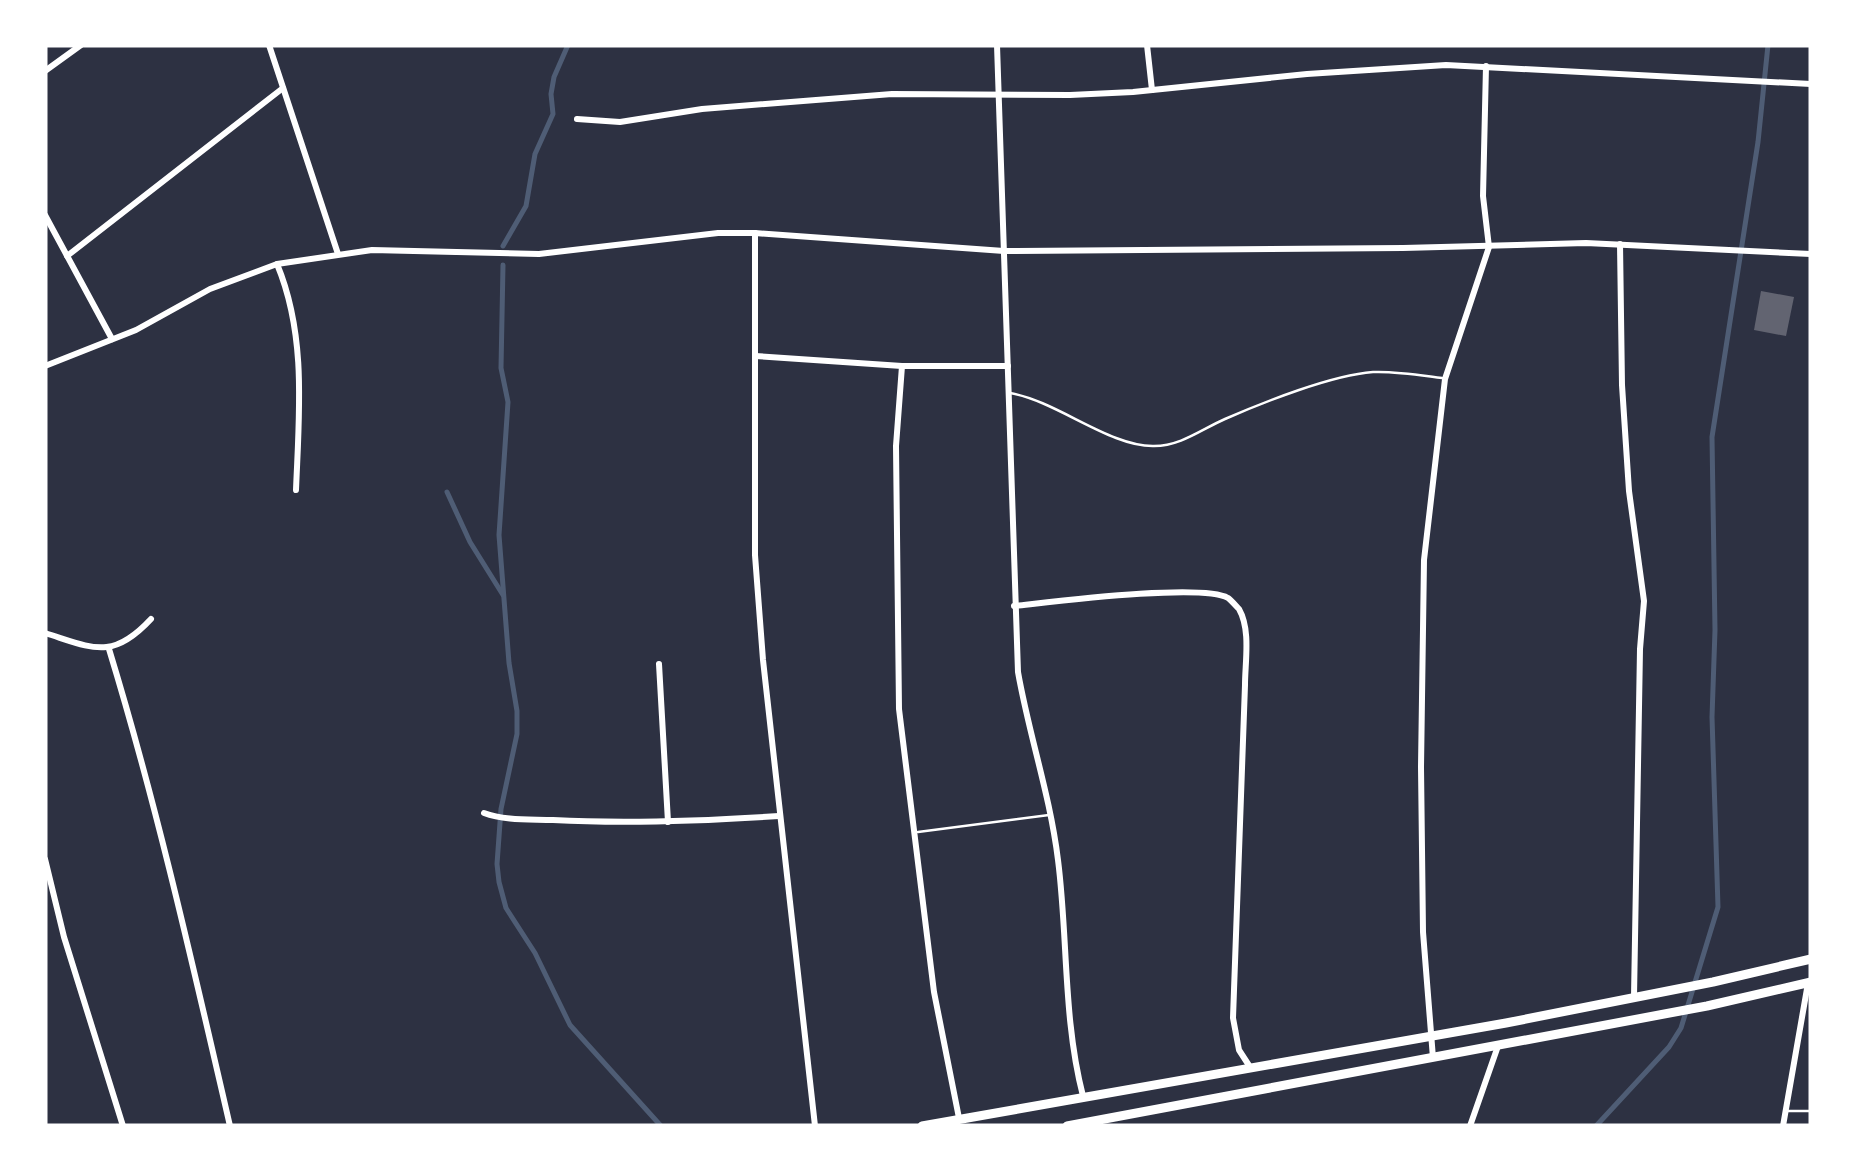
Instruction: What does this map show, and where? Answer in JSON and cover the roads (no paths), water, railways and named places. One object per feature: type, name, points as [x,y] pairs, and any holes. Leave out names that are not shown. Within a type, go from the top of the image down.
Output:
[{"type":"main road","points":[[922,1126],[1430,1036],[1712,982],[1811,958]]},
{"type":"main road","points":[[1068,1126],[1678,1012],[1810,983]]},
{"type":"street","points":[[45,72],[80,45]]},
{"type":"street","points":[[269,45],[338,254]]},
{"type":"street","points":[[997,45],[1018,672],[1051,815],[1066,936],[1071,1042],[1083,1096]]},
{"type":"street","points":[[1147,45],[1152,90]]},
{"type":"street","points":[[577,119],[620,122],[702,109],[829,97],[1070,95],[1343,72],[1486,66],[1811,84]]},
{"type":"street","points":[[1433,1058],[1423,932],[1424,560],[1445,379],[1489,247],[1483,196],[1486,66]]},
{"type":"street","points":[[67,256],[283,88]]},
{"type":"street","points":[[45,215],[112,339]]},
{"type":"street","points":[[45,366],[112,339],[210,289],[277,264],[338,254],[437,250],[539,254],[718,233],[755,233],[1004,251],[1620,244],[1811,254]]},
{"type":"street","points":[[755,233],[755,555],[815,1126]]},
{"type":"street","points":[[1620,244],[1622,385],[1644,601],[1634,997]]},
{"type":"street","points":[[277,264],[288,289],[298,352],[296,490]]},
{"type":"street","points":[[755,356],[902,366],[1008,366]]},
{"type":"street","points":[[902,366],[896,446],[899,709],[934,992],[959,1118]]},
{"type":"street","points":[[1014,606],[1139,594],[1214,594],[1229,598],[1240,610],[1246,632],[1246,685],[1233,1018],[1239,1050],[1250,1068]]},
{"type":"street","points":[[45,633],[109,649],[142,630],[151,620]]},
{"type":"street","points":[[109,649],[178,895],[230,1126]]},
{"type":"street","points":[[659,664],[668,823]]},
{"type":"street","points":[[488,814],[668,823],[780,816]]},
{"type":"street","points":[[45,859],[64,937],[123,1126]]},
{"type":"street","points":[[1783,1126],[1810,983]]},
{"type":"street","points":[[1470,1126],[1498,1046]]},
{"type":"lane","points":[[1008,393],[1029,396],[1130,442],[1158,446],[1180,441],[1225,418],[1342,378],[1386,372],[1445,379]]},
{"type":"lane","points":[[916,832],[1051,815]]},
{"type":"lane","points":[[1786,1111],[1811,1112]]},
{"type":"waterway","points":[[503,246],[526,206],[535,154],[553,114],[554,77],[568,45]]},
{"type":"waterway","points":[[1596,1126],[1669,1047],[1681,1028],[1718,907],[1712,717],[1712,437],[1758,142],[1768,45]]},
{"type":"waterway","points":[[503,265],[501,368],[508,402],[499,535],[517,734],[501,809],[499,882],[506,908],[535,953],[570,1025],[661,1126]]},
{"type":"waterway","points":[[447,492],[470,542],[503,595]]}]
